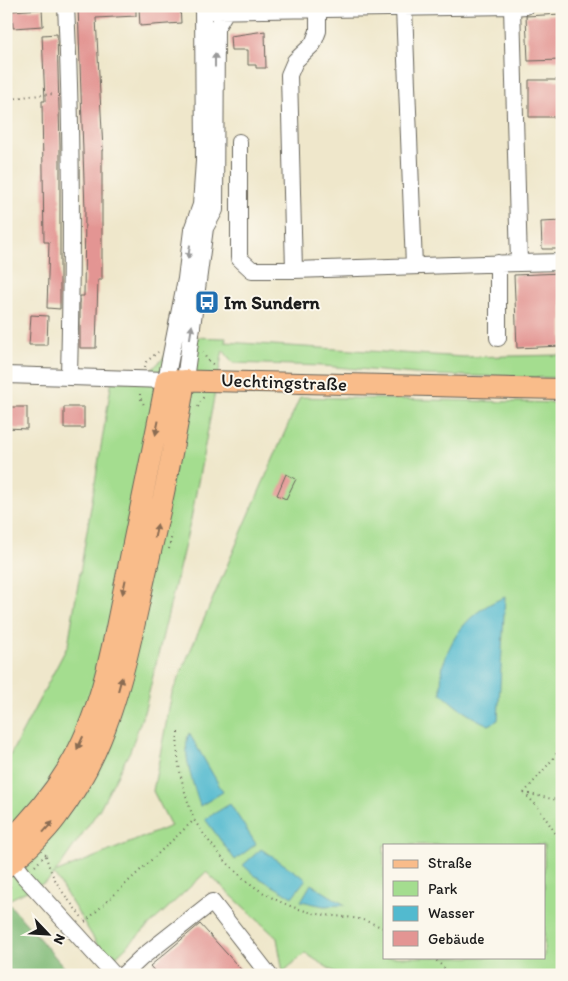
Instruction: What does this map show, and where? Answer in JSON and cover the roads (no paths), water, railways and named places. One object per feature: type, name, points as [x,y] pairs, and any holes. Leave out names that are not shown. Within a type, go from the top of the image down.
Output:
[{"type":"main road","name":"Uechtingstraße","points":[[175,380],[562,389]]},
{"type":"main road","points":[[9,862],[41,835],[74,794],[98,749],[107,726],[125,666],[180,410],[175,380]]},
{"type":"street","points":[[66,6],[70,94],[71,266],[69,376]]},
{"type":"street","points":[[512,6],[519,262]]},
{"type":"street","points":[[175,380],[192,230],[200,205],[204,161],[203,9],[526,6]]},
{"type":"street","points":[[404,8],[414,266]]},
{"type":"street","points":[[175,380],[205,228],[215,210],[216,28],[234,9]]},
{"type":"street","points":[[294,270],[289,75],[295,61],[313,44],[318,31],[318,9]]},
{"type":"street","points":[[239,142],[239,258],[252,270],[562,262]]},
{"type":"street","points":[[200,205],[205,228]]},
{"type":"street","points":[[498,263],[498,338]]},
{"type":"street","name":"Uechtingstraße","points":[[6,375],[175,380]]},
{"type":"street","points":[[9,862],[114,975]]},
{"type":"street","points":[[124,975],[141,958],[212,902],[269,975]]},
{"type":"water","points":[[505,597],[498,720],[489,725],[452,703],[441,693],[442,672],[449,648],[461,629],[485,607]]},
{"type":"water","points":[[189,733],[223,792],[200,806],[187,760],[186,750]]},
{"type":"water","points":[[230,804],[256,844],[235,860],[205,819]]},
{"type":"water","points":[[261,849],[306,879],[292,897],[254,875],[243,865]]},
{"type":"water","points":[[311,884],[345,905],[324,906],[301,901]]},
{"type":"place","name":"Im Sundern","points":[[207,302]]}]
